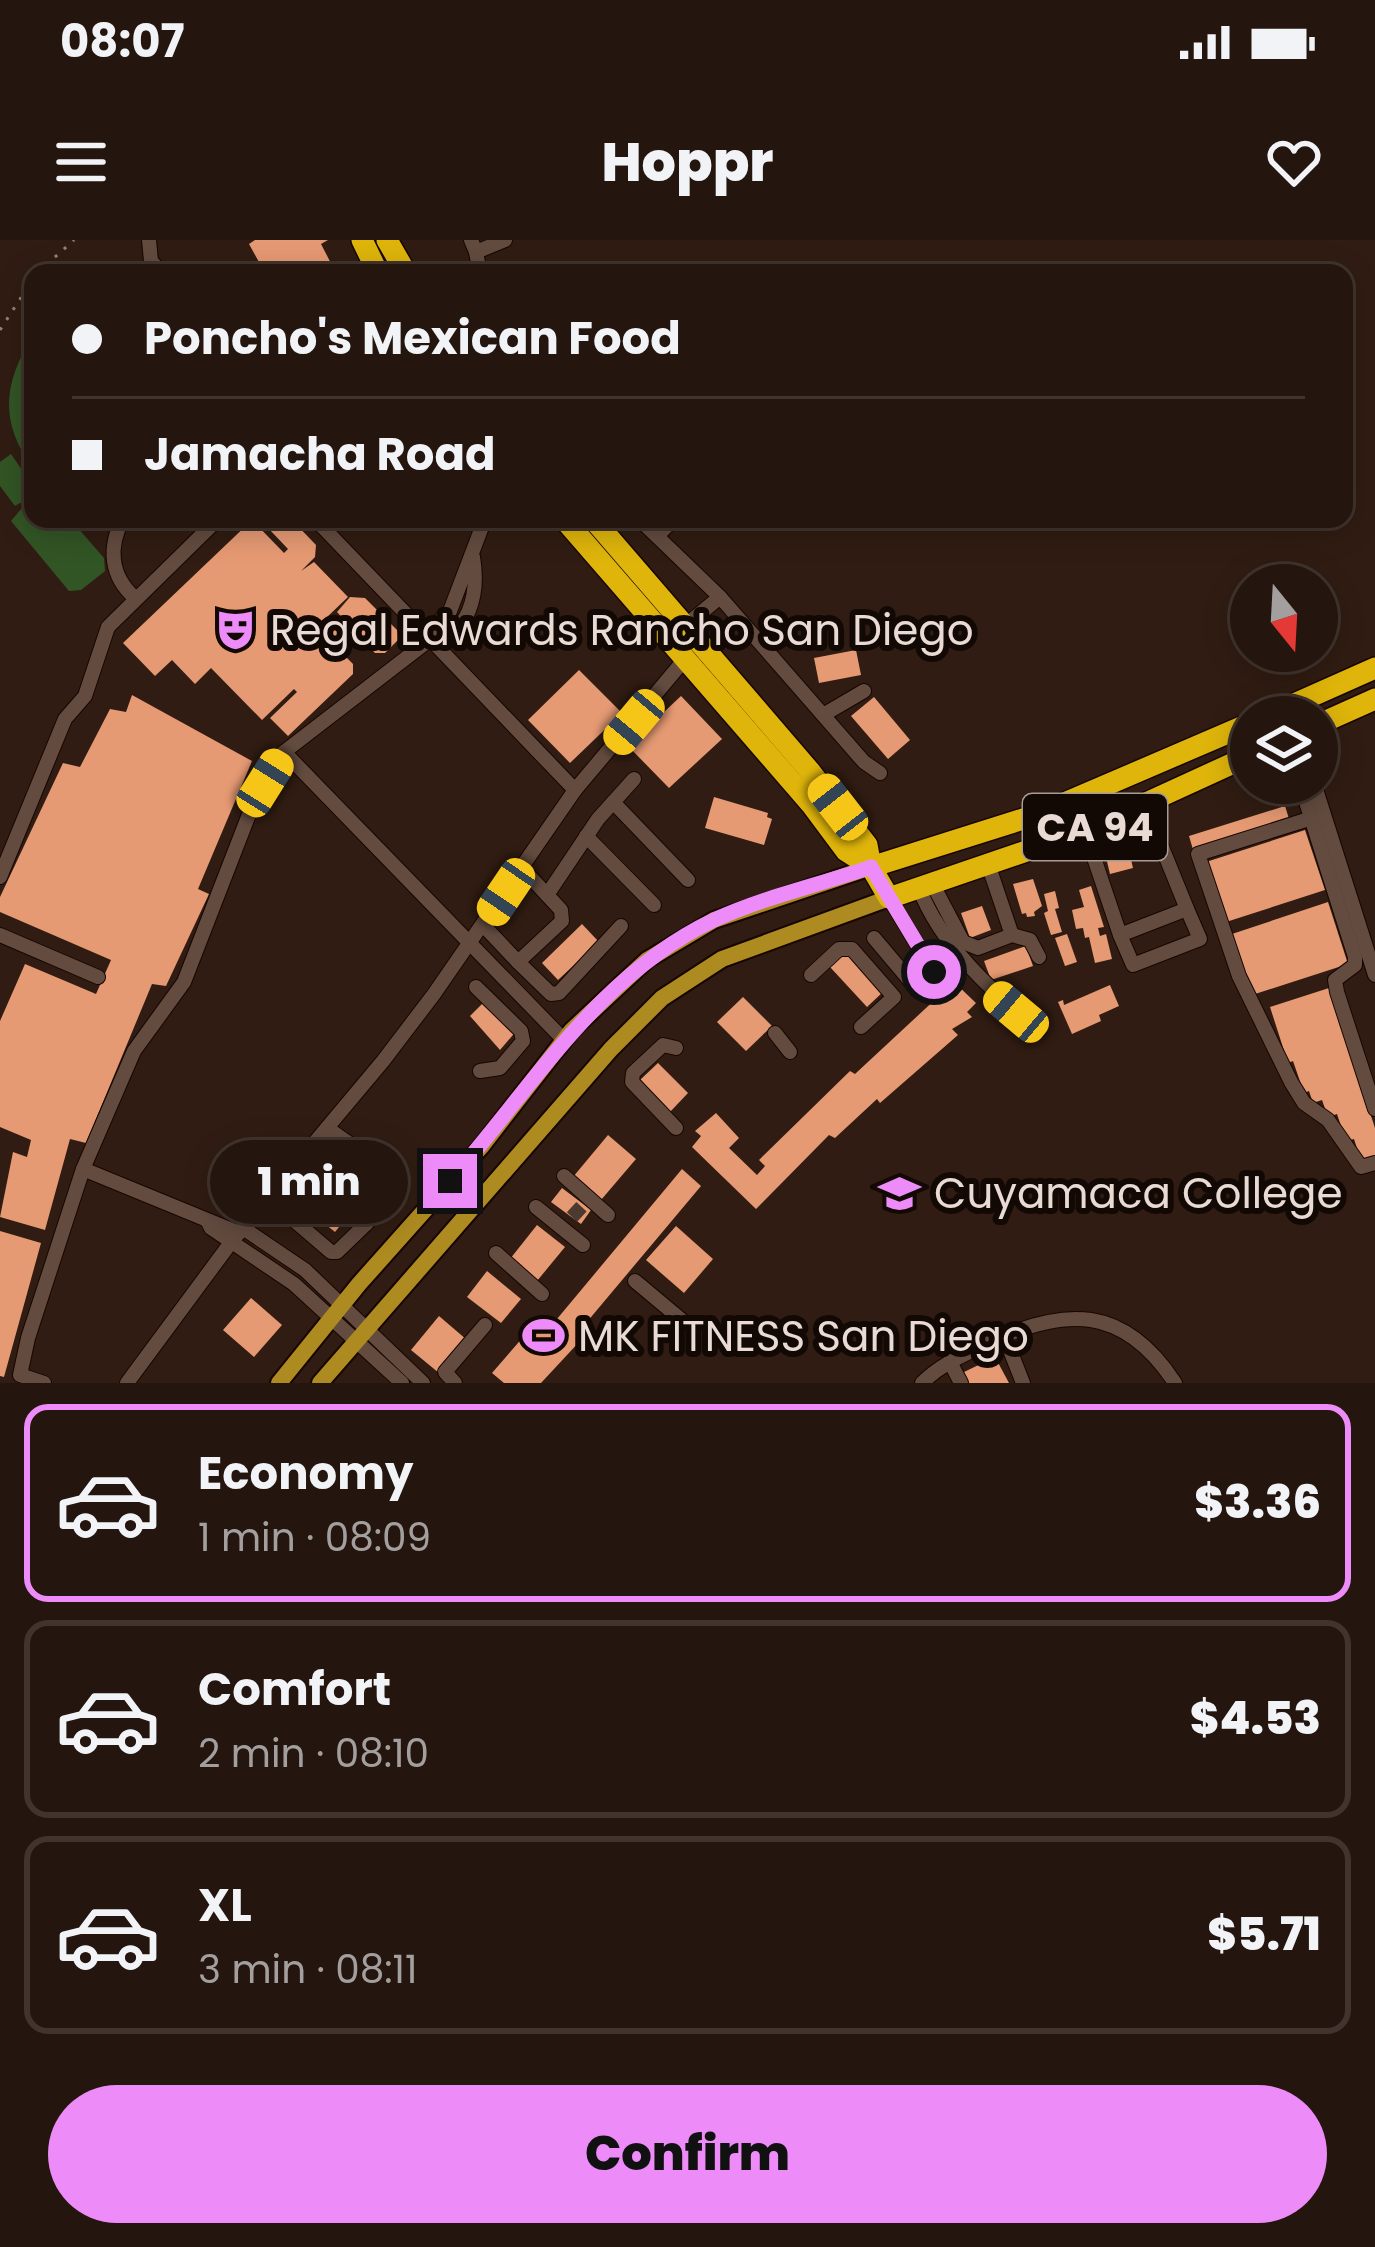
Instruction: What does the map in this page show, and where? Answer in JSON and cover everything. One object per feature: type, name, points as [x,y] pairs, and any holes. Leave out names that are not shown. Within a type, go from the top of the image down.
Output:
[{"type":"highway","points":[[572,528],[811,804],[846,851],[871,867]]},
{"type":"highway","points":[[601,528],[867,844],[871,867],[889,898]]},
{"type":"highway","points":[[1312,696],[1375,668]]},
{"type":"highway","points":[[1338,716],[1375,699]]},
{"type":"highway","points":[[1338,723],[1375,715]]},
{"type":"highway","name":"CA 94","points":[[871,867],[1039,814],[1230,732]]},
{"type":"highway","name":"CA 94","points":[[889,898],[1085,831],[1230,764]]},
{"type":"main road","points":[[279,1383],[481,1147],[564,1040],[647,959],[714,920],[871,867]]},
{"type":"main road","points":[[320,1383],[610,1049],[662,998],[722,958],[889,898]]},
{"type":"street","points":[[474,246],[505,240]]},
{"type":"street","points":[[119,528],[112,554],[123,587],[135,598]]},
{"type":"street","points":[[0,877],[65,719],[86,696],[108,627],[209,528]]},
{"type":"street","points":[[323,528],[575,790]]},
{"type":"street","points":[[44,1383],[14,1379],[83,1169],[134,1051],[184,982],[255,799],[284,752],[428,641],[444,640],[466,619],[477,582],[473,557],[482,528]]},
{"type":"street","points":[[649,528],[720,597],[864,761],[880,772]]},
{"type":"street","points":[[657,536],[665,528]]},
{"type":"street","points":[[685,626],[720,597]]},
{"type":"street","points":[[127,1383],[238,1234],[472,944],[575,790],[686,659]]},
{"type":"street","points":[[823,715],[864,691]]},
{"type":"street","points":[[284,752],[564,1040]]},
{"type":"street","points":[[547,895],[586,836],[634,779]]},
{"type":"street","points":[[613,802],[688,880]]},
{"type":"street","points":[[1085,831],[1133,965],[1200,939],[1144,803]]},
{"type":"street","points":[[1307,804],[1355,957],[1354,965],[1335,980],[1375,1109]]},
{"type":"street","points":[[1321,804],[1375,975]]},
{"type":"street","points":[[1312,818],[1198,854],[1239,976],[1291,1082],[1304,1103],[1328,1120],[1354,1162],[1361,1167],[1375,1163]]},
{"type":"street","points":[[586,836],[654,905]]},
{"type":"street","points":[[988,864],[1012,934]]},
{"type":"street","points":[[518,962],[562,921],[561,910],[522,868]]},
{"type":"street","points":[[926,885],[968,946],[978,948],[1012,934],[1030,940],[1039,958]]},
{"type":"street","points":[[926,885],[932,917],[994,993],[1039,1030]]},
{"type":"street","points":[[889,898],[934,972]]},
{"type":"street","points":[[1120,935],[1187,909]]},
{"type":"street","points":[[484,926],[551,994],[559,993],[621,926]]},
{"type":"street","points":[[0,935],[98,977]]},
{"type":"street","points":[[874,938],[917,989]]},
{"type":"street","points":[[811,975],[839,949],[852,949],[894,997],[861,1027]]},
{"type":"street","points":[[476,987],[521,1031],[523,1041],[500,1068],[480,1071]]},
{"type":"street","points":[[775,1033],[790,1052]]},
{"type":"street","points":[[676,1048],[663,1045],[633,1073],[632,1082],[676,1128]]},
{"type":"street","points":[[327,1128],[350,1144]]},
{"type":"street","points":[[268,1198],[331,1252],[343,1249],[392,1193],[393,1180],[373,1161]]},
{"type":"street","points":[[83,1169],[208,1222],[216,1220],[305,1270],[402,1383]]},
{"type":"street","points":[[564,1176],[586,1201],[608,1215]]},
{"type":"street","points":[[324,1186],[366,1224]]},
{"type":"street","points":[[536,1207],[567,1223],[583,1245]]},
{"type":"street","points":[[496,1253],[542,1294]]},
{"type":"street","points":[[635,1281],[684,1322]]},
{"type":"street","points":[[922,1383],[950,1362],[1004,1335],[1044,1321],[1078,1317],[1113,1324],[1155,1352],[1175,1383]]},
{"type":"street","points":[[455,1383],[445,1372],[485,1325]]},
{"type":"street","points":[[1004,1335],[1023,1383]]},
{"type":"street","points":[[362,1338],[423,1383]]},
{"type":"street","points":[[950,1362],[961,1383]]},
{"type":"path","points":[[48,264],[74,240]]},
{"type":"path","points":[[0,330],[24,293]]},
{"type":"green space","points":[[24,352],[24,455],[9,404]]},
{"type":"green space","points":[[11,454],[24,473],[24,501],[15,506],[0,486],[0,462]]},
{"type":"green space","points":[[24,506],[24,528],[78,528],[104,558],[105,571],[81,590],[69,591],[11,521]]},
{"type":"building","points":[[255,240],[328,240],[321,244],[331,264],[260,264],[249,244]]},
{"type":"building","name":"Regal Edwards Rancho San Diego","points":[[244,528],[260,528],[284,553],[288,549],[269,529],[300,528],[316,545],[315,557],[301,571],[314,562],[348,597],[325,619],[345,640],[337,648],[353,664],[353,674],[288,736],[270,718],[297,692],[294,689],[262,720],[211,668],[195,684],[172,660],[155,676],[123,643]]},
{"type":"building","points":[[350,597],[365,598],[397,630],[399,639],[385,653],[375,653],[337,612]]},
{"type":"building","points":[[856,650],[861,675],[819,683],[814,658]]},
{"type":"building","points":[[579,670],[622,713],[570,763],[528,720]]},
{"type":"building","points":[[132,695],[252,761],[198,889],[209,894],[166,986],[152,984],[86,1143],[70,1139],[45,1230],[0,1217],[13,1152],[27,1157],[31,1140],[0,1127],[0,1021],[25,964],[96,994],[111,960],[0,912],[0,897],[63,763],[80,767],[110,709],[126,712]]},
{"type":"building","points":[[681,696],[722,739],[669,788],[628,746]]},
{"type":"building","points":[[874,697],[910,740],[888,759],[851,716]]},
{"type":"building","points":[[714,797],[768,813],[772,819],[764,845],[705,828]]},
{"type":"building","points":[[1285,806],[1290,822],[1194,853],[1189,836]]},
{"type":"building","points":[[1305,830],[1325,890],[1226,922],[1206,862]]},
{"type":"building","points":[[1129,851],[1133,868],[1110,874],[1106,857]]},
{"type":"building","points":[[1033,879],[1042,906],[1035,916],[1027,917],[1013,884]]},
{"type":"building","points":[[1091,886],[1104,927],[1098,928],[1100,936],[1106,934],[1112,959],[1095,963],[1089,937],[1085,938],[1083,928],[1076,929],[1072,910],[1084,907],[1079,890]]},
{"type":"building","points":[[1055,891],[1062,932],[1051,935],[1044,894]]},
{"type":"building","points":[[1328,902],[1348,964],[1252,995],[1232,934]]},
{"type":"building","points":[[982,906],[991,930],[970,938],[961,913]]},
{"type":"building","points":[[582,924],[599,942],[558,980],[542,963]]},
{"type":"building","points":[[1067,934],[1077,962],[1065,966],[1055,938]]},
{"type":"building","points":[[1026,946],[1033,966],[991,980],[984,961]]},
{"type":"building","points":[[848,951],[884,991],[867,1007],[830,967]]},
{"type":"building","points":[[954,982],[976,1003],[967,1012],[972,1017],[952,1029],[958,1035],[835,1138],[829,1135],[756,1209],[692,1147],[701,1136],[695,1131],[716,1113],[739,1138],[729,1148],[757,1175],[765,1166],[759,1160],[850,1071],[855,1074]]},
{"type":"building","points":[[1110,985],[1119,1006],[1099,1015],[1101,1021],[1072,1034],[1058,1002],[1063,1000],[1064,1005]]},
{"type":"building","points":[[1329,988],[1375,1128],[1375,1160],[1362,1164],[1354,1139],[1346,1141],[1337,1114],[1328,1117],[1322,1100],[1313,1103],[1309,1091],[1304,1093],[1293,1061],[1288,1063],[1270,1007]]},
{"type":"building","points":[[743,997],[772,1026],[746,1051],[717,1022]]},
{"type":"building","points":[[486,1000],[518,1029],[500,1050],[470,1016]]},
{"type":"building","points":[[658,1063],[688,1093],[670,1112],[639,1081]]},
{"type":"building","points":[[608,1135],[636,1159],[601,1200],[573,1177]]},
{"type":"building","points":[[354,1139],[376,1158],[374,1169],[358,1188],[331,1166]]},
{"type":"building","points":[[682,1169],[701,1186],[576,1335],[581,1340],[541,1383],[504,1383],[492,1373],[537,1321],[557,1319]]},
{"type":"building","points":[[307,1183],[348,1216],[335,1232],[294,1199]]},
{"type":"building","points":[[562,1188],[591,1210],[581,1224],[551,1202]]},
{"type":"building","points":[[537,1225],[565,1247],[537,1281],[510,1259]]},
{"type":"building","points":[[676,1226],[713,1259],[684,1293],[646,1260]]},
{"type":"building","points":[[0,1231],[41,1243],[4,1377],[0,1376]]},
{"type":"building","points":[[487,1271],[521,1299],[501,1323],[467,1297]]},
{"type":"building","points":[[251,1298],[282,1325],[254,1357],[223,1330]]},
{"type":"building","points":[[439,1316],[467,1340],[439,1373],[411,1350]]},
{"type":"building","points":[[995,1357],[1009,1383],[967,1383],[962,1373]]},
{"type":"tunnel","points":[[572,1217],[584,1204]]},
{"type":"place","name":"Regal Edwards Rancho San Diego","points":[[236,630]]},
{"type":"place","name":"Cuyamaca College","points":[[900,1193]]},
{"type":"place","name":"MK FITNESS San Diego","points":[[544,1336]]},
{"type":"route","points":[[450,1181],[572,1030],[647,959],[714,920],[871,867],[934,972]]}]
